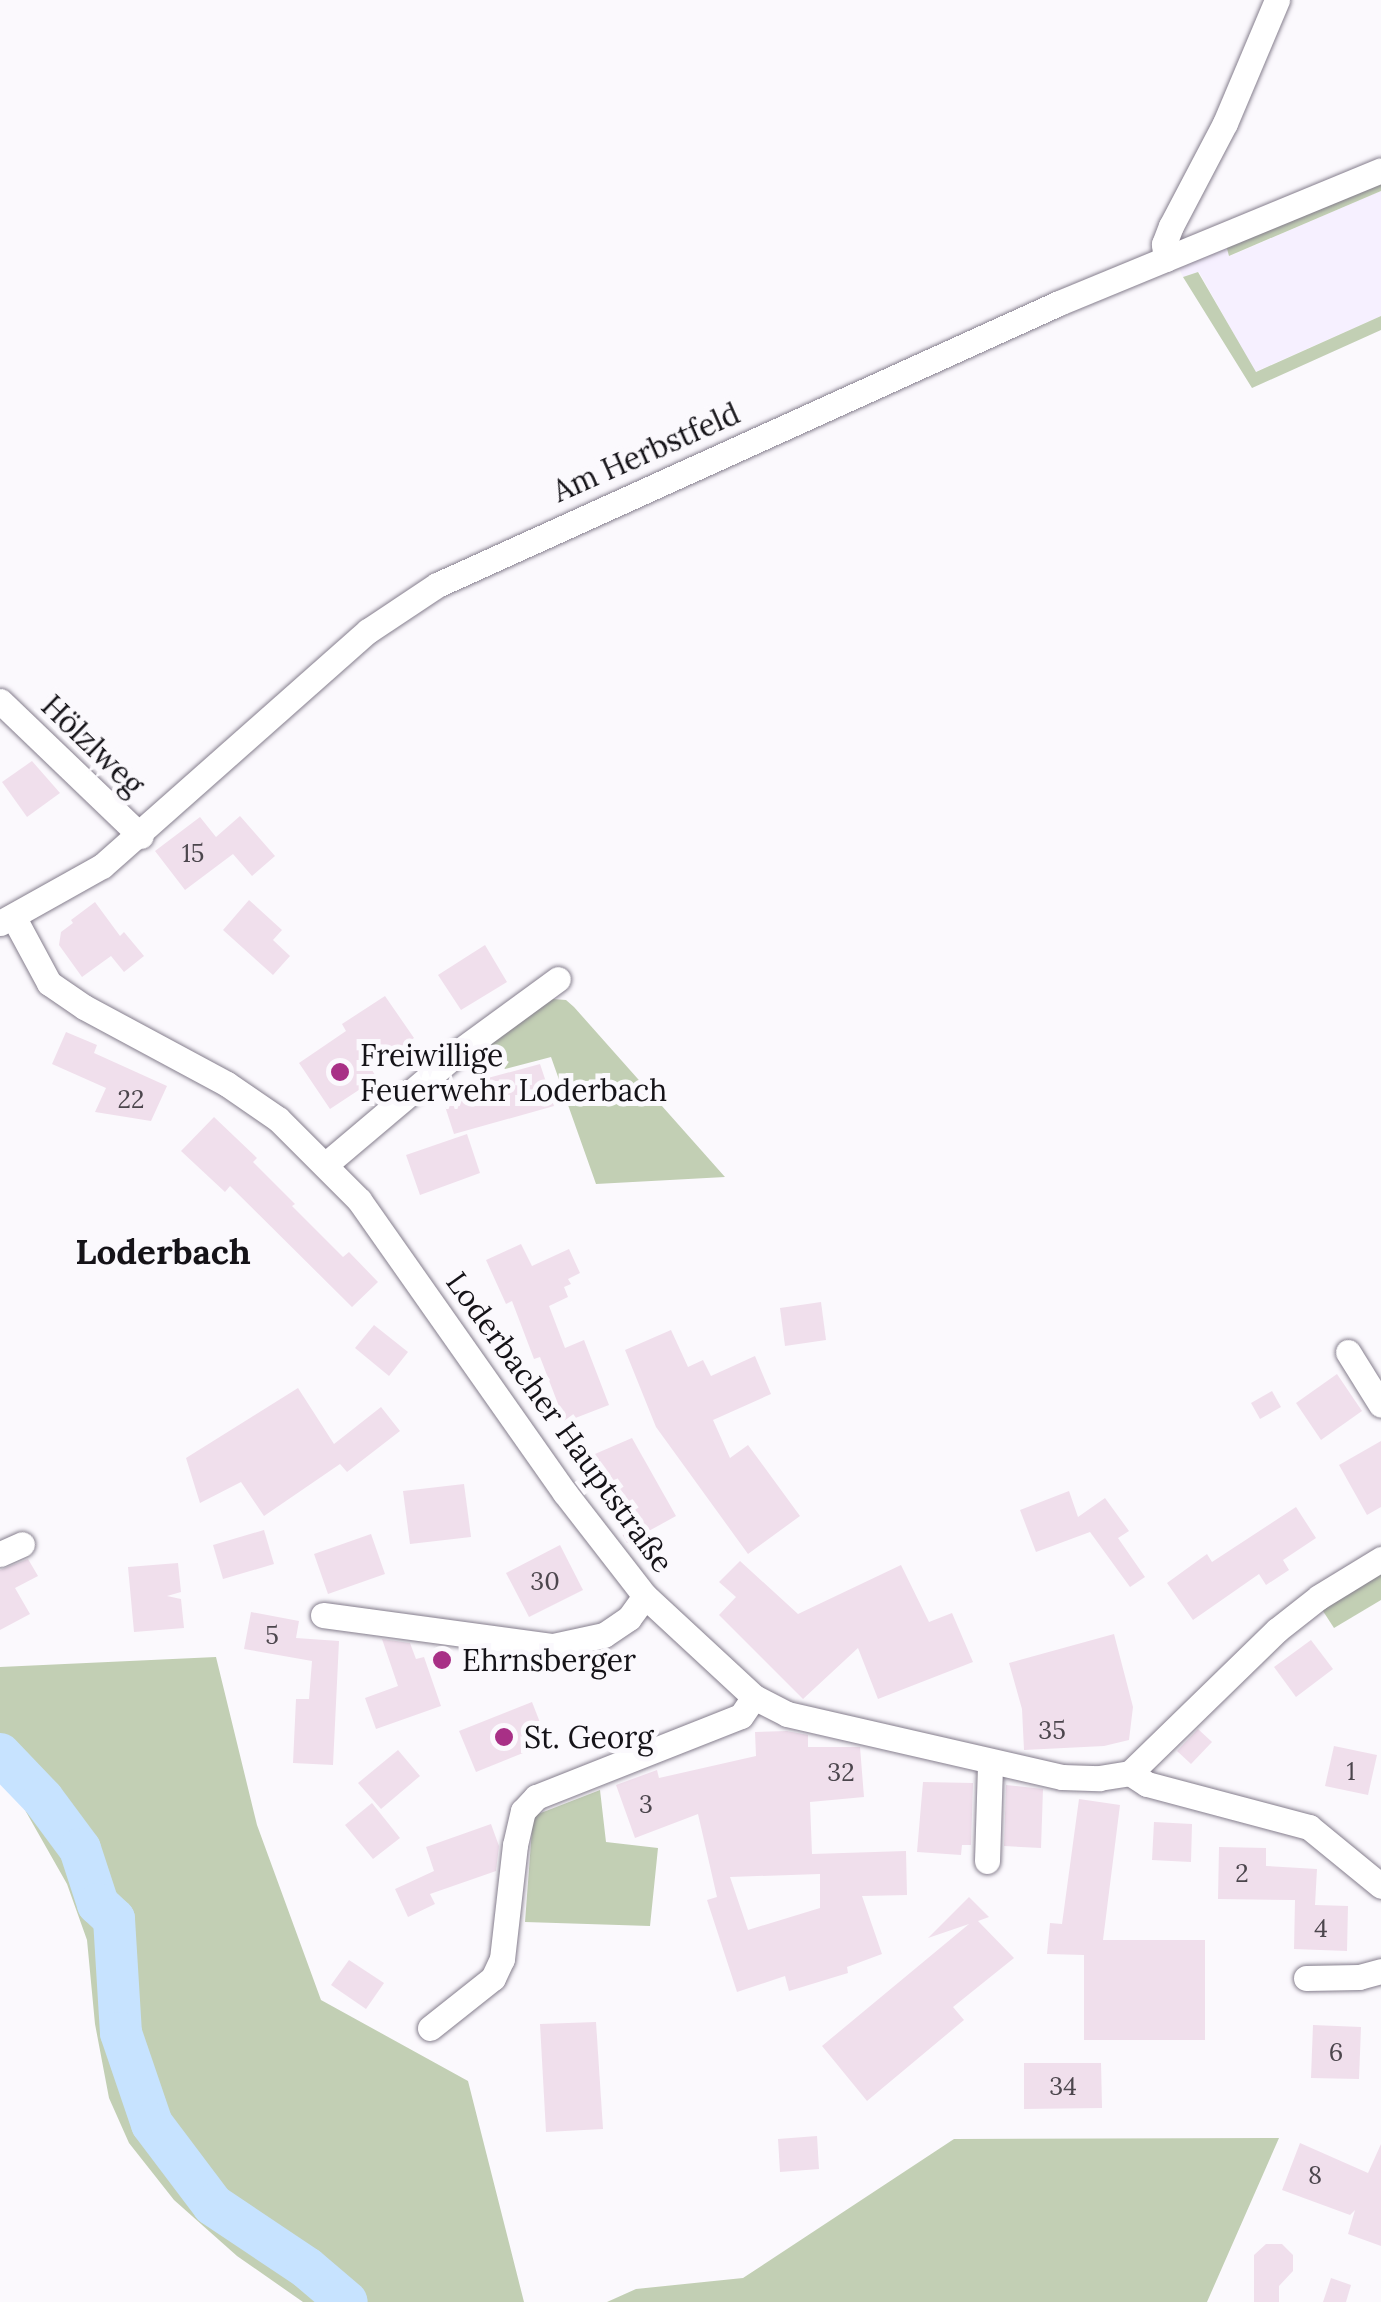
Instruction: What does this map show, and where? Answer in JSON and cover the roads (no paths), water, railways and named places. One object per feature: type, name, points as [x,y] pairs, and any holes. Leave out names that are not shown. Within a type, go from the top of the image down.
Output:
[{"type":"street","points":[[1166,259],[1164,244],[1171,226],[1225,124],[1277,0]]},
{"type":"street","name":"Am Herbstfeld","points":[[7,920],[102,866],[141,836],[357,641],[438,585],[818,410],[1381,170]]},
{"type":"street","name":"Hölzlweg","points":[[0,701],[141,836]]},
{"type":"street","name":"Loderbacher Hauptstraße","points":[[7,920],[49,983],[84,1007],[227,1084],[278,1119],[359,1200],[564,1493],[645,1596],[754,1697],[822,1725],[990,1763],[1062,1777],[1099,1778],[1130,1773]]},
{"type":"street","points":[[325,1165],[461,1050],[558,980]]},
{"type":"street","points":[[1348,1352],[1381,1405]]},
{"type":"street","points":[[1381,1560],[1319,1597],[1277,1630],[1130,1773],[1146,1784],[1309,1827],[1381,1886]]},
{"type":"street","points":[[323,1615],[554,1646],[604,1635],[629,1618],[645,1596]]},
{"type":"street","points":[[430,2028],[493,1978],[502,1959],[514,1845],[523,1811],[536,1797],[741,1716],[754,1697]]},
{"type":"street","points":[[987,1862],[990,1763]]},
{"type":"street","points":[[1306,1978],[1358,1978],[1381,1971]]},
{"type":"waterway","points":[[0,1754],[43,1799],[80,1849],[98,1904],[114,1919],[121,2033],[152,2124],[213,2205],[307,2268],[347,2302]]},
{"type":"place","name":"Freiwillige Feuerwehr Loderbach","points":[[340,1072]]},
{"type":"place","name":"Ehrnsberger","points":[[442,1660]]},
{"type":"place","name":"St. Georg","points":[[504,1737]]},
{"type":"district","name":"Loderbach","points":[[163,1252]]}]
